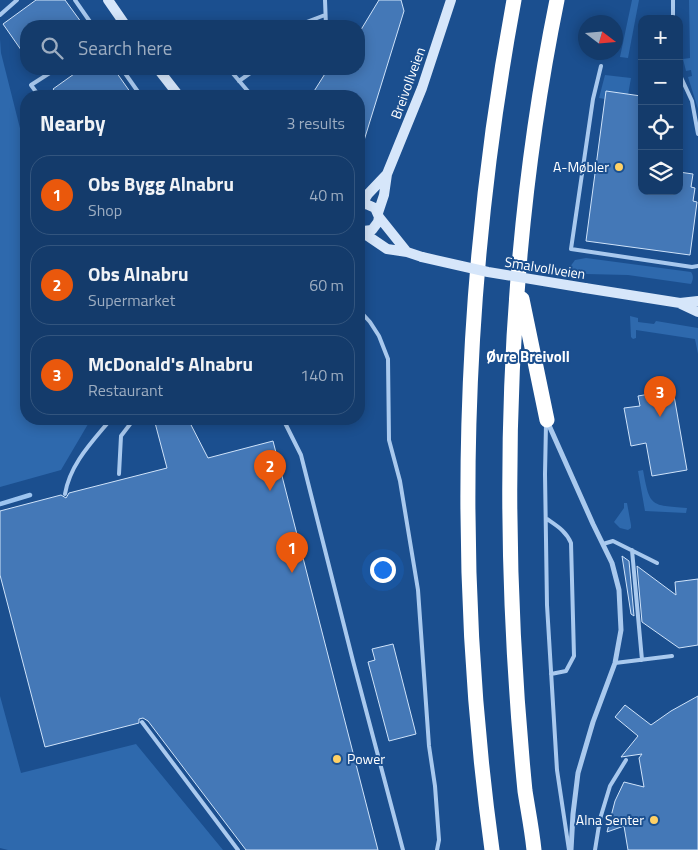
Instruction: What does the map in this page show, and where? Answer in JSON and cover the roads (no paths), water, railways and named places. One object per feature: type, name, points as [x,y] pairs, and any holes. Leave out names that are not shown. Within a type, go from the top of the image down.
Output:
[{"type":"highway","points":[[492,850],[474,679],[468,575],[468,426],[471,349],[485,192],[497,98],[514,0]]},
{"type":"highway","points":[[534,850],[521,744],[510,575],[510,424],[518,279],[533,145],[557,0]]},
{"type":"highway","points":[[518,279],[547,420]]},
{"type":"street","points":[[108,0],[119,20]]},
{"type":"street","name":"Breivollveien","points":[[378,215],[384,195],[387,174],[419,96],[451,0]]},
{"type":"street","points":[[163,75],[174,90]]},
{"type":"street","name":"Breivollveien","points":[[365,198],[387,174]]},
{"type":"street","points":[[365,206],[371,206],[407,252]]},
{"type":"street","name":"Smalvollveien","points":[[365,230],[372,230],[378,222],[378,215]]},
{"type":"street","name":"Smalvollveien","points":[[365,233],[387,249],[407,252],[488,272],[680,303],[698,302]]},
{"type":"street","name":"Smalvollveien","points":[[680,303],[698,312]]},
{"type":"street","points":[[547,420],[592,524],[612,563],[619,590],[621,630],[615,663],[593,722],[578,773],[570,850]]},
{"type":"lane","points":[[0,15],[17,0]]},
{"type":"lane","points":[[75,0],[89,20]]},
{"type":"lane","points":[[325,0],[325,20]]},
{"type":"lane","points":[[673,0],[674,15]]},
{"type":"lane","points":[[312,20],[325,15]]},
{"type":"lane","points":[[600,66],[593,99],[571,249],[692,267],[698,266]]},
{"type":"lane","points":[[35,90],[31,85],[47,75]]},
{"type":"lane","points":[[126,75],[137,90]]},
{"type":"lane","points":[[234,75],[247,90]]},
{"type":"lane","points":[[239,81],[248,75]]},
{"type":"lane","points":[[683,82],[692,101],[698,134]]},
{"type":"lane","points":[[365,317],[379,336],[388,359],[389,440],[400,481],[418,590],[429,746],[435,786],[438,850]]},
{"type":"lane","points":[[547,420],[545,474],[547,604],[557,770],[570,850]]},
{"type":"lane","points":[[65,494],[66,484],[73,469],[86,448],[106,425]]},
{"type":"lane","points":[[118,474],[121,436],[129,425]]},
{"type":"lane","points":[[286,425],[302,454],[353,661],[403,850]]},
{"type":"lane","points":[[547,519],[563,530],[568,535],[571,543],[574,656],[566,671],[551,674]]},
{"type":"lane","points":[[603,544],[613,541],[657,563]]},
{"type":"lane","points":[[632,550],[642,660]]},
{"type":"lane","points":[[615,663],[672,656]]},
{"type":"lane","points":[[142,722],[238,850]]},
{"type":"lane","points":[[595,850],[600,819],[610,786],[626,760]]},
{"type":"waterway","points":[[0,504],[30,495]]},
{"type":"place","name":"A-Møbler","points":[[619,167]]},
{"type":"place","name":"McDonald's Alnabru","points":[[660,417]]},
{"type":"place","name":"Obs Alnabru","points":[[270,491]]},
{"type":"place","name":"Obs Bygg Alnabru","points":[[292,573]]},
{"type":"place","name":"Power","points":[[337,759]]},
{"type":"place","name":"Alna Senter","points":[[654,820]]},
{"type":"district","name":"Øvre Breivoll","points":[[528,357]]}]
